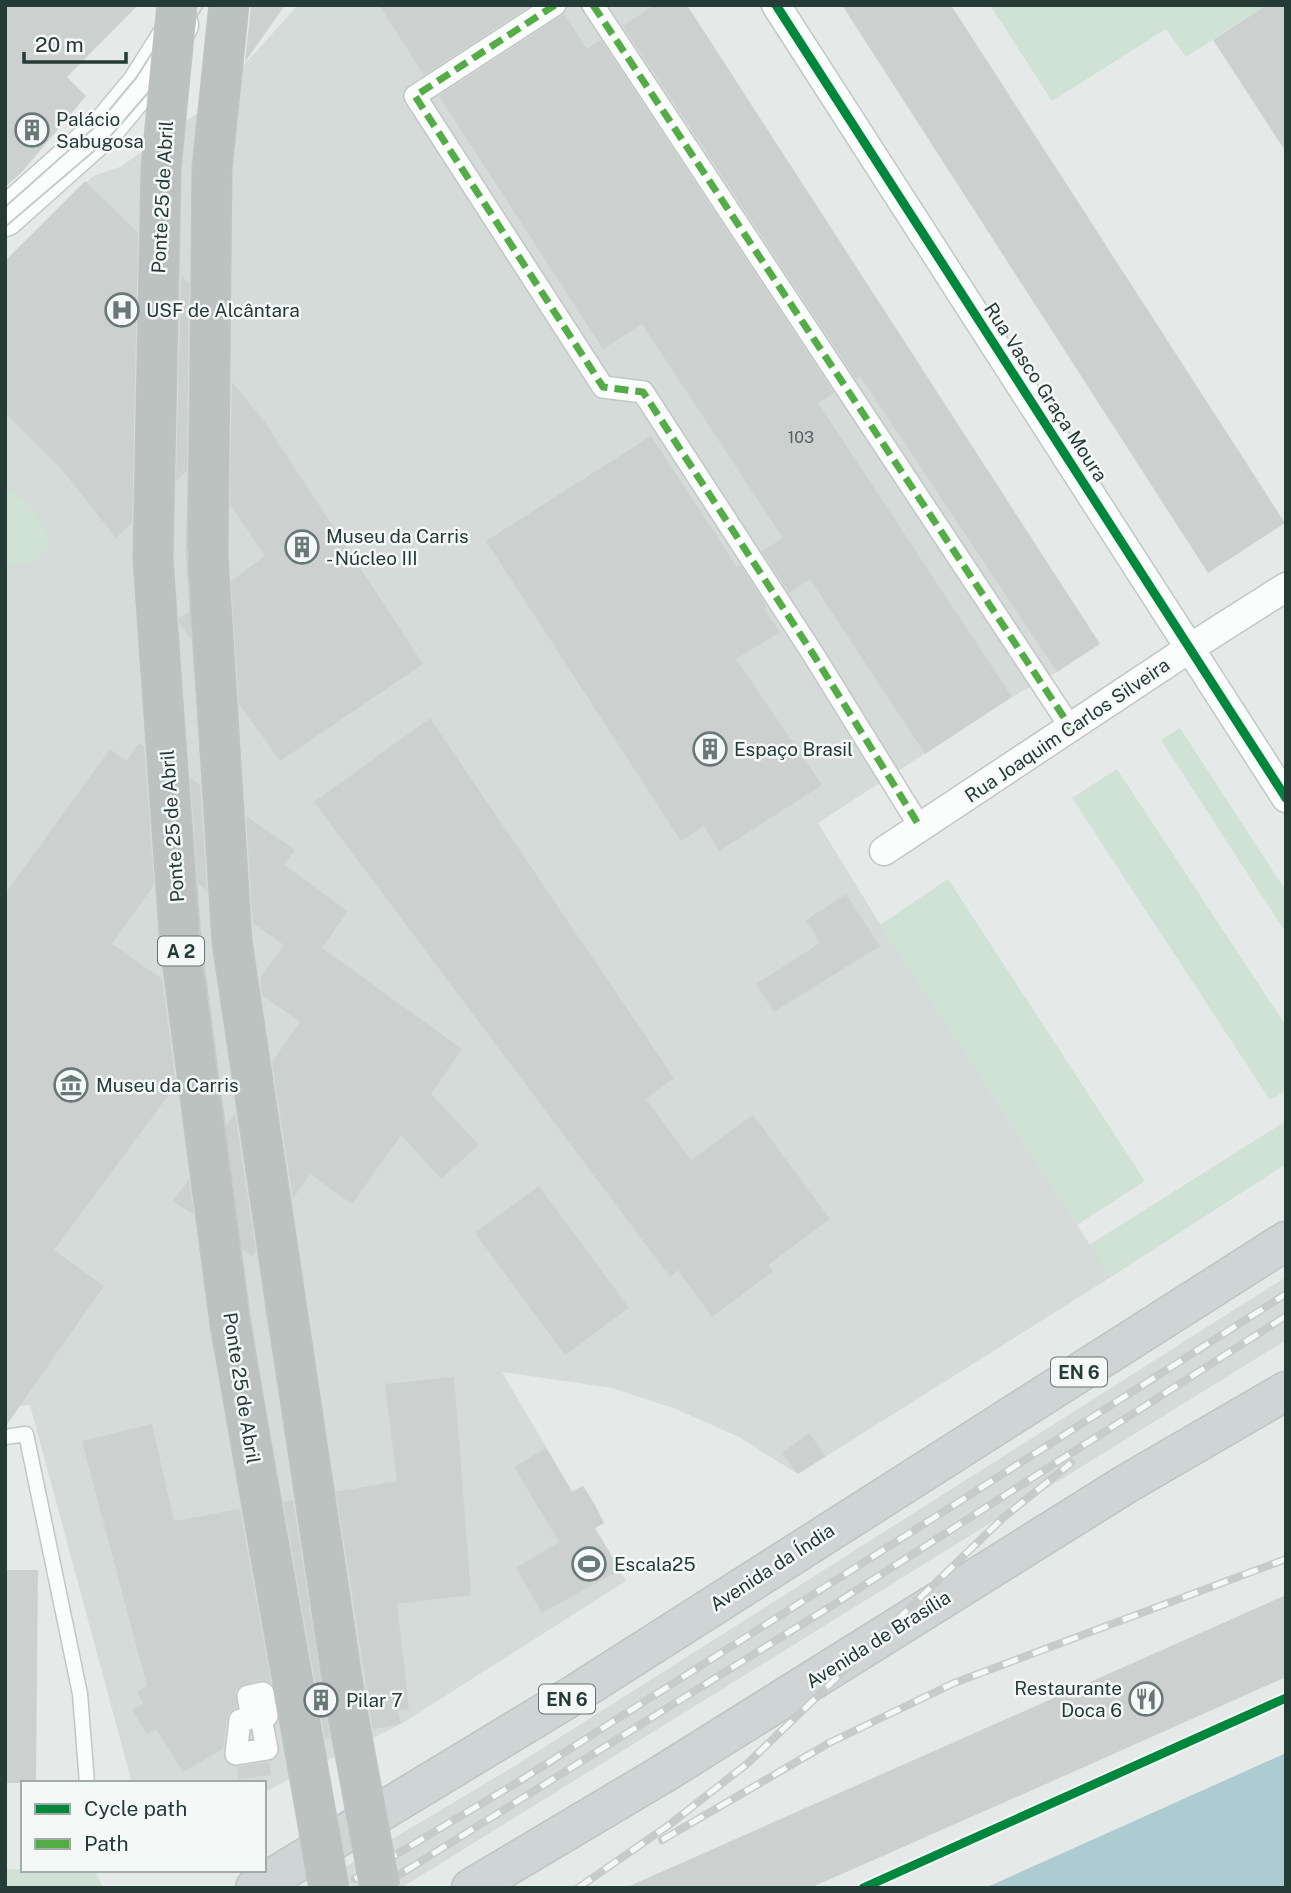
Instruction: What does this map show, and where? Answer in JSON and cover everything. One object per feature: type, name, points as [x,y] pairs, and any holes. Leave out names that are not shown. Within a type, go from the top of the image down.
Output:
[{"type":"highway","name":"Ponte 25 de Abril","points":[[177,5],[160,168],[153,559],[180,945],[230,1324],[329,1888]]},
{"type":"highway","name":"A 2","points":[[229,5],[212,169],[208,556],[232,942],[346,1705],[380,1888]]},
{"type":"main road","points":[[5,217],[107,126],[141,85],[192,5]]},
{"type":"main road","name":"Avenida da Índia","points":[[255,1888],[572,1696],[1286,1241]]},
{"type":"main road","name":"Avenida de Brasília","points":[[471,1888],[661,1775],[1126,1484],[1286,1391]]},
{"type":"street","points":[[555,5],[415,96],[603,387],[643,393],[813,654],[920,827]]},
{"type":"street","points":[[593,5],[1071,728]]},
{"type":"street","name":"Rua Vasco Graça Moura","points":[[776,5],[1286,797]]},
{"type":"street","name":"Rua Joaquim Carlos Silveira","points":[[884,851],[1286,587]]},
{"type":"lane","points":[[5,1437],[26,1434],[80,1694],[87,1781]]},
{"type":"shaded area","points":[[298,5],[687,5],[1057,672],[1012,697],[818,823],[880,924],[1111,1277],[798,1474],[739,1437],[676,1409],[612,1388],[502,1372],[572,1491],[583,1486],[604,1523],[595,1528],[626,1581],[401,1724],[266,1791],[266,1781],[131,1781],[30,1405],[5,1407],[5,261],[93,176],[120,167],[205,108]]},
{"type":"shaded area","points":[[1286,1277],[1286,1340],[401,1888],[310,1888],[513,1767]]},
{"type":"green space","points":[[990,5],[1267,5],[1186,57],[1166,29],[1052,101]]},
{"type":"green space","points":[[5,486],[22,500],[46,530],[46,551],[30,564],[5,562]]},
{"type":"green space","points":[[1180,728],[1286,891],[1286,933],[1161,740]]},
{"type":"green space","points":[[1117,769],[1286,1026],[1286,1090],[1270,1100],[1072,798]]},
{"type":"green space","points":[[948,879],[1145,1181],[1077,1225],[880,925]]},
{"type":"green space","points":[[1286,1121],[1286,1164],[1111,1277],[1089,1245]]},
{"type":"green space","points":[[5,1869],[21,1869],[21,1872],[96,1872],[103,1888],[5,1888]]},
{"type":"water","points":[[1286,1753],[1286,1888],[985,1888]]},
{"type":"building","points":[[5,5],[138,5],[67,77],[86,96],[22,172],[5,187]]},
{"type":"building","points":[[285,5],[245,62],[251,7]]},
{"type":"building","points":[[379,5],[531,5],[424,75]]},
{"type":"building","points":[[654,5],[687,5],[1100,644],[1057,672],[860,376],[856,379],[623,26]]},
{"type":"building","points":[[842,5],[951,5],[1285,523],[1208,573]]},
{"type":"building","points":[[1267,5],[1286,5],[1286,152],[1213,40]]},
{"type":"building","points":[[564,14],[587,49],[601,40],[834,393],[818,403],[1012,697],[925,754],[810,579],[789,593],[762,551],[783,538],[642,324],[603,349],[439,96]]},
{"type":"building","points":[[85,181],[138,233],[132,523],[116,538],[62,470],[5,413],[5,261]]},
{"type":"building","points":[[181,275],[189,283],[187,471],[176,481]]},
{"type":"building","name":"Museu da Carris - Núcleo III","points":[[232,382],[264,421],[423,664],[280,761],[239,704],[231,581],[265,556],[230,504]]},
{"type":"building","points":[[651,436],[737,567],[740,565],[780,632],[736,659],[822,785],[719,851],[704,826],[681,841],[486,541]]},
{"type":"building","points":[[190,611],[191,639],[179,623],[179,619]]},
{"type":"building","points":[[430,718],[674,1078],[646,1099],[691,1160],[753,1115],[830,1219],[768,1265],[773,1271],[712,1317],[678,1270],[670,1277],[314,802]]},
{"type":"building","points":[[139,743],[144,746],[154,885],[112,944],[162,979],[176,1085],[54,1250],[104,1286],[5,1427],[5,894],[110,749],[127,761]]},
{"type":"building","points":[[190,778],[200,785],[207,891],[198,884]]},
{"type":"building","points":[[246,816],[295,850],[284,865],[348,911],[322,948],[462,1049],[431,1094],[479,1145],[441,1179],[401,1135],[352,1204],[310,1174],[293,1199],[272,1062],[300,1022],[262,995],[260,978],[284,945],[253,923]]},
{"type":"building","points":[[846,894],[880,946],[774,1012],[756,984],[820,943],[806,920]]},
{"type":"building","points":[[235,1113],[256,1251],[252,1256],[242,1249],[226,1126]]},
{"type":"building","points":[[189,1179],[194,1215],[173,1201]]},
{"type":"building","points":[[539,1186],[629,1308],[565,1355],[475,1233]]},
{"type":"building","points":[[454,1377],[471,1595],[397,1604],[409,1709],[398,1710],[401,1724],[373,1729],[336,1492],[397,1481],[385,1384]]},
{"type":"building","points":[[152,1424],[174,1521],[240,1509],[271,1683],[260,1680],[239,1687],[235,1692],[237,1707],[227,1718],[223,1749],[183,1772],[156,1729],[147,1734],[132,1710],[143,1704],[137,1692],[147,1686],[82,1441]]},
{"type":"building","points":[[809,1433],[826,1456],[798,1474],[782,1453]]},
{"type":"building","points":[[546,1448],[572,1492],[583,1486],[595,1505],[604,1523],[595,1528],[620,1570],[542,1613],[516,1568],[559,1542],[514,1467]]},
{"type":"building","points":[[293,1500],[330,1737],[325,1738],[283,1502]]},
{"type":"building","points":[[5,1570],[38,1570],[36,1781],[5,1783]]},
{"type":"building","points":[[1286,1595],[1286,1677],[1073,1772],[810,1888],[625,1888]]},
{"type":"building","points":[[269,1762],[271,1775],[239,1779],[237,1767]]},
{"type":"tram line","points":[[5,207],[96,126],[136,78],[183,5]]},
{"type":"tram line","points":[[5,227],[108,139],[147,94],[204,5]]},
{"type":"railway","points":[[193,5],[177,168],[168,558],[198,944],[247,1319],[312,1710],[345,1888]]},
{"type":"railway","points":[[214,5],[198,168],[190,557],[217,943],[270,1313],[332,1707],[365,1888]]},
{"type":"railway","points":[[355,1879],[521,1780],[1286,1294]]},
{"type":"railway","points":[[378,1888],[844,1598],[1286,1316]]},
{"type":"railway","points":[[578,1888],[669,1825],[748,1763],[1003,1518],[1071,1463]]},
{"type":"railway","points":[[662,1840],[829,1743],[954,1683],[1286,1559]]},
{"type":"marked path","points":[[555,5],[415,96],[603,387],[643,392],[813,654],[920,827]]},
{"type":"marked path","points":[[593,5],[1071,728]]},
{"type":"cycle path","points":[[776,5],[1286,798]]},
{"type":"cycle path","points":[[863,1888],[1286,1698]]},
{"type":"place","name":"Palácio Sabugosa","points":[[32,130]]},
{"type":"place","name":"USF de Alcântara","points":[[122,310]]},
{"type":"place","name":"Museu da Carris - Núcleo III","points":[[302,547]]},
{"type":"place","name":"Espaço Brasil","points":[[710,749]]},
{"type":"place","name":"Museu da Carris","points":[[71,1085]]},
{"type":"place","name":"Escala25","points":[[589,1564]]},
{"type":"place","name":"Restaurante Doca 6","points":[[1146,1699]]},
{"type":"place","name":"Pilar 7","points":[[321,1700]]}]
